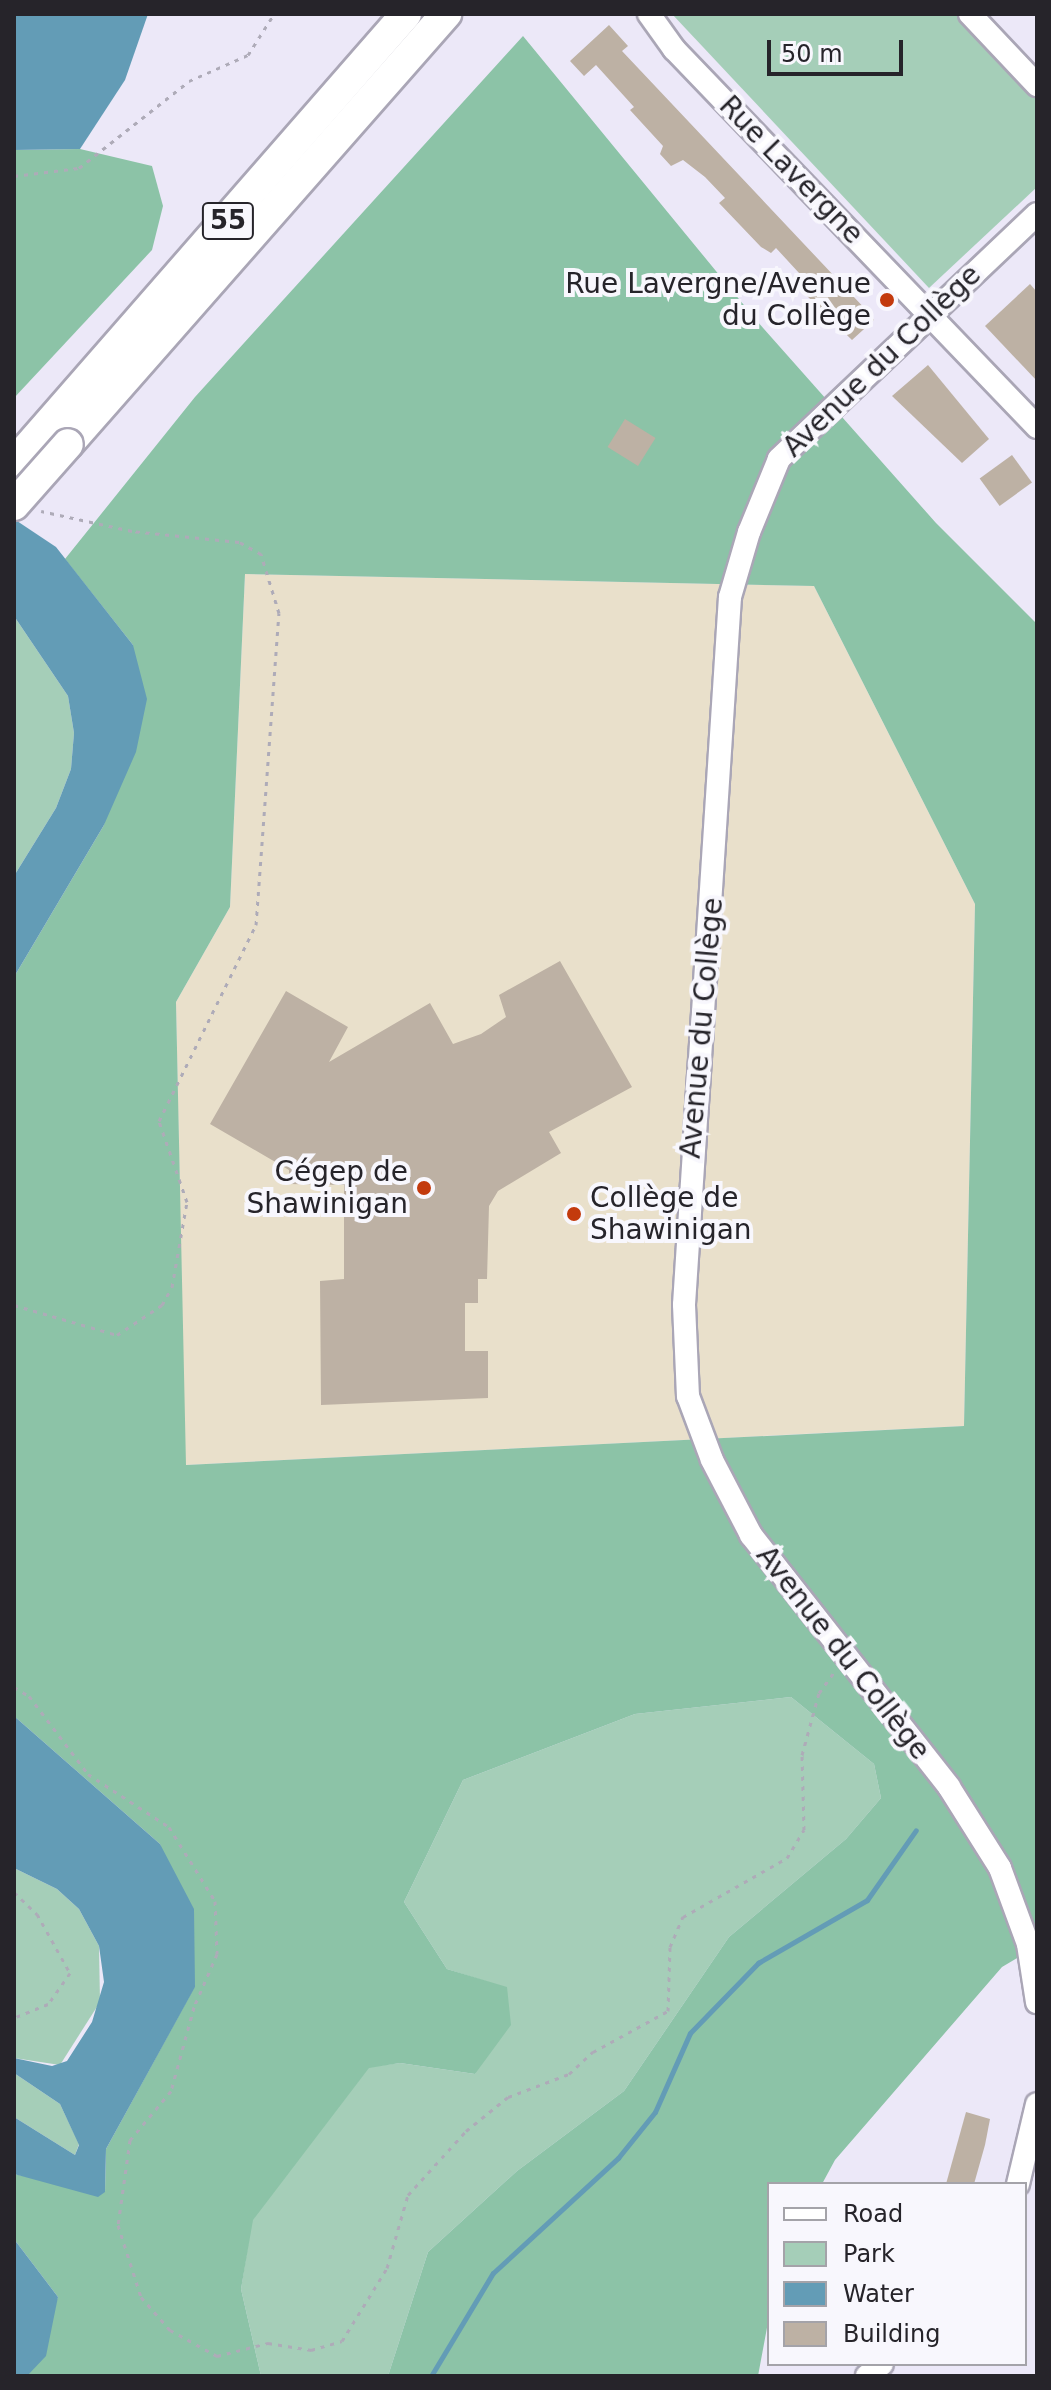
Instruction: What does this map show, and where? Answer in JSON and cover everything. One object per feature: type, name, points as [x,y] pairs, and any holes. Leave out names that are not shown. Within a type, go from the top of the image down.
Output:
[{"type":"highway","name":"55","points":[[24,507],[58,435],[406,14]]},
{"type":"highway","name":"55","points":[[14,463],[58,435],[446,14]]},
{"type":"street","name":"Rue Lavergne","points":[[649,14],[674,49],[1037,427]]},
{"type":"street","points":[[970,14],[1037,85]]},
{"type":"street","name":"Avenue du Collège","points":[[1037,214],[929,313],[779,459],[730,597],[722,805],[686,1218],[688,1396],[751,1535],[949,1787],[1000,1868],[1028,1944],[1037,2002]]},
{"type":"street","points":[[1025,2181],[1037,2104]]},
{"type":"path","points":[[14,176],[79,168],[189,81],[248,55],[274,14]]},
{"type":"path","points":[[14,1305],[117,1335],[162,1305],[172,1287],[187,1202],[159,1121],[256,925],[279,613],[261,554],[239,542],[132,531],[24,507]]},
{"type":"path","points":[[14,1687],[29,1696],[88,1774],[169,1827],[215,1901],[217,1954],[194,2007],[171,2091],[130,2140],[118,2225],[141,2297],[170,2330],[217,2356],[268,2343],[311,2350],[342,2341],[368,2307],[387,2268],[408,2195],[466,2131],[508,2097],[569,2074],[593,2052],[643,2030],[668,2011],[670,1947],[683,1917],[787,1858],[804,1830],[802,1755],[819,1693],[847,1661]]},
{"type":"path","points":[[14,1892],[37,1914],[70,1973],[48,2004],[14,2018]]},
{"type":"shaded area","name":"Collège de Shawinigan","points":[[245,574],[814,586],[975,904],[964,1426],[185,1465],[176,1002],[230,907]]},
{"type":"green space","points":[[672,14],[958,14],[1037,98],[1037,187],[929,288]]},
{"type":"green space","points":[[523,36],[757,321],[936,523],[1037,624],[1037,1946],[1002,1967],[835,2160],[823,2182],[767,2182],[767,2328],[758,2376],[388,2376],[428,2252],[517,2171],[624,2091],[729,1937],[846,1839],[881,1798],[874,1764],[791,1697],[635,1714],[463,1780],[404,1902],[447,1969],[507,1987],[511,2025],[475,2074],[400,2063],[369,2068],[253,2220],[241,2289],[261,2376],[27,2376],[58,2297],[14,2239],[14,2174],[105,2192],[106,2149],[195,1986],[160,1844],[14,1716],[14,977],[104,825],[133,645],[65,559],[195,397]],"holes":[[[245,574],[814,586],[975,904],[964,1426],[186,1465],[176,1002],[230,907]]]},
{"type":"green space","points":[[80,149],[152,166],[163,206],[152,250],[14,398],[14,150]]},
{"type":"green space","points":[[14,616],[68,696],[74,733],[71,769],[56,808],[14,876]]},
{"type":"green space","points":[[791,1697],[874,1764],[881,1798],[846,1839],[729,1937],[624,2091],[517,2171],[428,2252],[388,2376],[261,2376],[241,2289],[252,2220],[369,2067],[400,2063],[475,2074],[507,1988],[447,1969],[404,1902],[463,1780],[635,1714]]},
{"type":"green space","points":[[14,1868],[57,1889],[79,1909],[99,1946],[100,2002],[60,2065],[14,2058]]},
{"type":"green space","points":[[14,2073],[60,2104],[79,2144],[75,2155],[14,2117]]},
{"type":"water","points":[[14,14],[148,14],[125,80],[80,149],[14,150]]},
{"type":"water","points":[[14,519],[56,547],[133,645],[147,699],[136,752],[104,825],[14,977],[14,876],[56,808],[71,769],[74,733],[68,696],[14,616]]},
{"type":"water","points":[[14,1716],[160,1844],[194,1909],[195,1987],[106,2149],[105,2192],[98,2197],[14,2174],[14,2117],[75,2155],[79,2145],[60,2104],[14,2073],[14,2058],[52,2066],[67,2061],[92,2022],[104,1982],[99,1946],[79,1909],[57,1889],[14,1868]]},
{"type":"water","points":[[14,2239],[58,2297],[46,2356],[27,2376],[14,2376]]},
{"type":"building","points":[[609,25],[628,46],[622,51],[869,313],[874,320],[852,340],[804,293],[811,286],[776,248],[771,253],[761,247],[719,203],[725,198],[705,177],[683,160],[671,166],[660,154],[663,146],[630,110],[634,107],[596,65],[584,76],[570,61]]},
{"type":"building","points":[[1030,284],[1037,292],[1037,381],[985,326]]},
{"type":"building","points":[[928,365],[989,439],[962,463],[892,396]]},
{"type":"building","points":[[625,419],[656,438],[638,466],[608,447]]},
{"type":"building","points":[[1012,455],[1032,483],[1000,506],[980,479]]},
{"type":"building","name":"Cégep de Shawinigan","points":[[560,961],[632,1087],[549,1132],[561,1153],[498,1191],[489,1206],[487,1279],[478,1279],[478,1303],[465,1303],[465,1351],[488,1351],[488,1398],[321,1405],[320,1281],[344,1279],[344,1185],[289,1184],[289,1170],[210,1124],[286,991],[348,1027],[329,1062],[430,1003],[453,1044],[481,1034],[506,1017],[499,995]]},
{"type":"building","points":[[966,2112],[990,2119],[975,2182],[947,2182]]},
{"type":"waterway","points":[[431,2376],[493,2273],[618,2158],[655,2112],[690,2033],[758,1963],[867,1900],[916,1830]]},
{"type":"place","name":"Rue Lavergne/Avenue du Collège","points":[[887,300]]},
{"type":"place","name":"Cégep de Shawinigan","points":[[424,1188]]},
{"type":"place","name":"Collège de Shawinigan","points":[[574,1214]]}]
